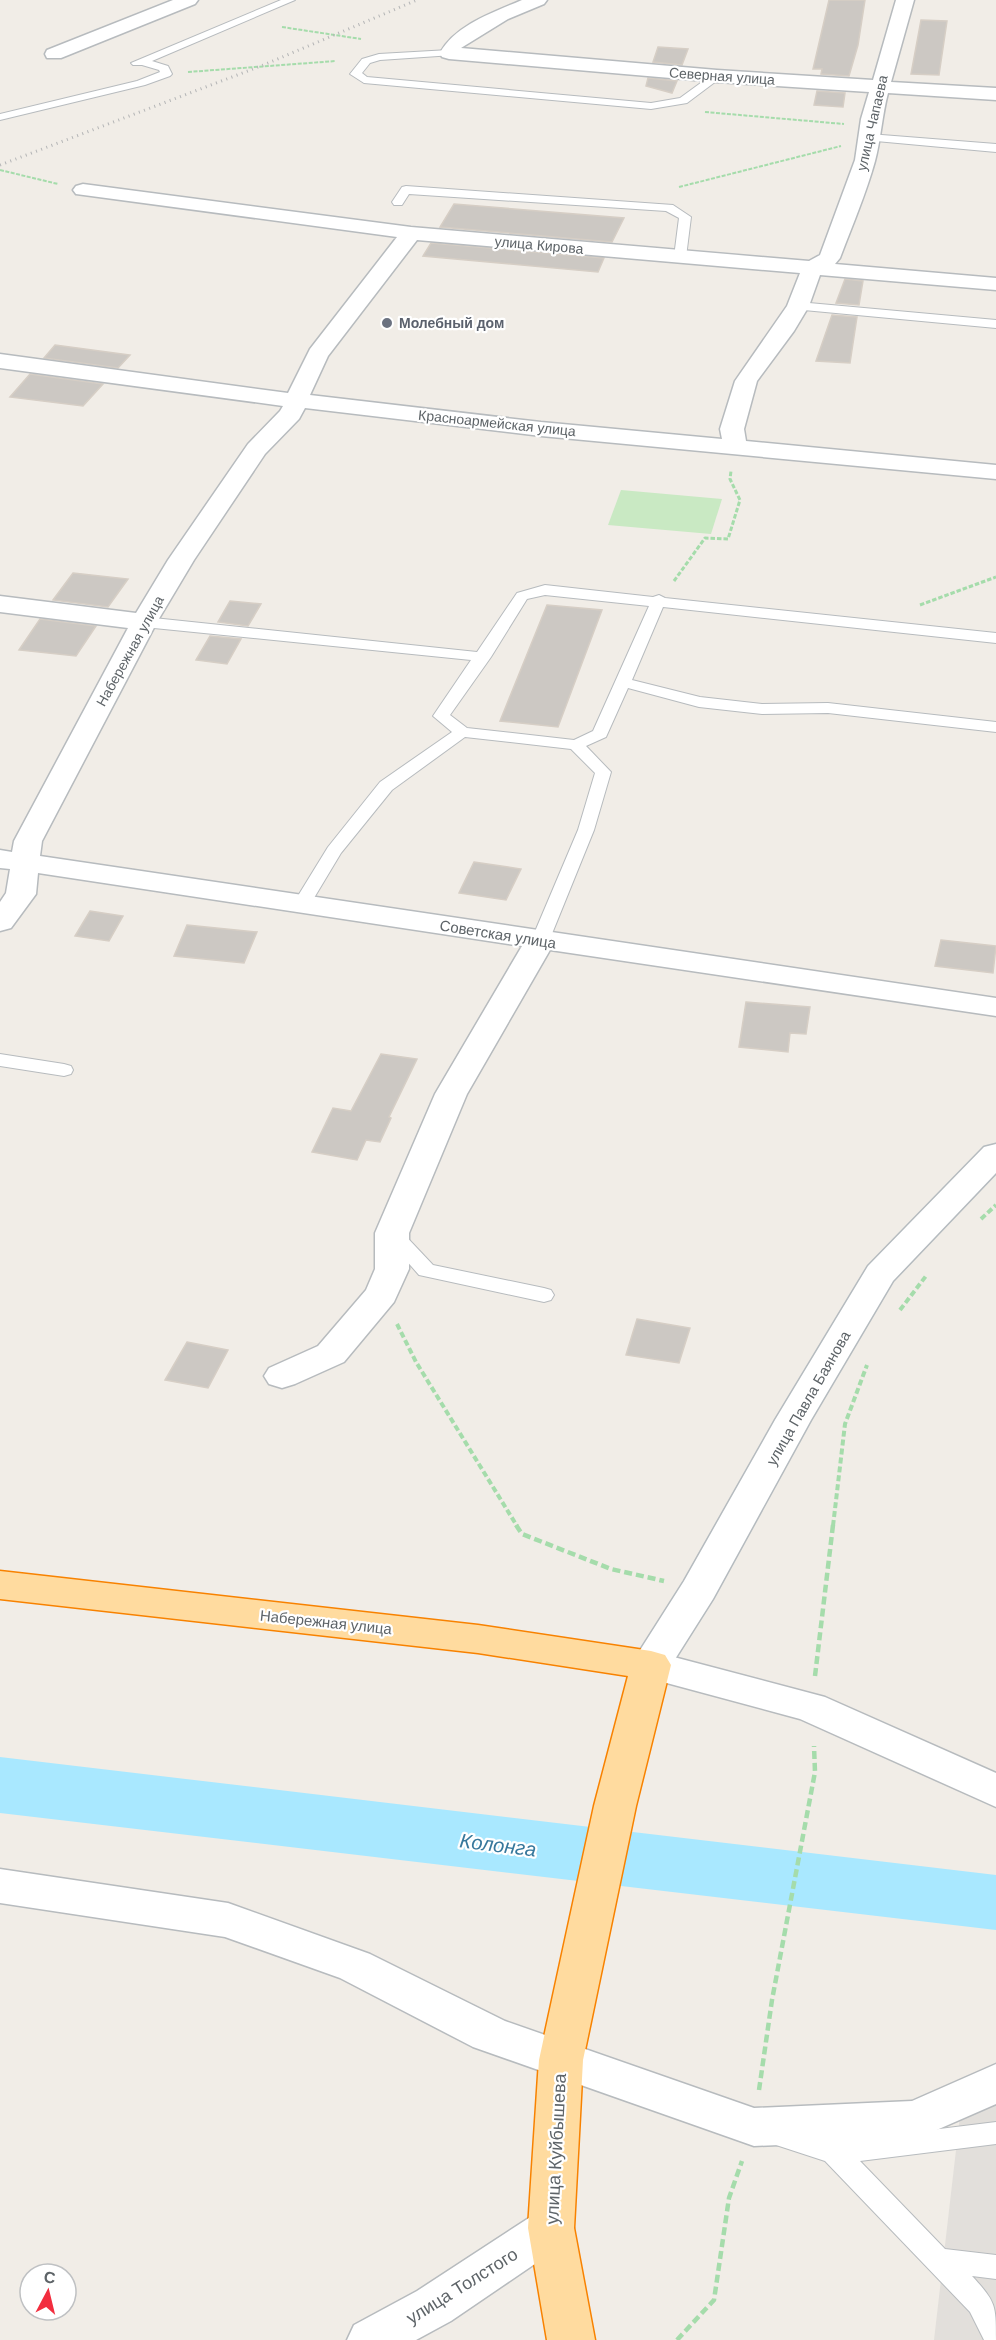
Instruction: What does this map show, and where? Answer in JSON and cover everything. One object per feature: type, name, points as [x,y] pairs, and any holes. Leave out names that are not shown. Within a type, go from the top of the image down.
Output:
[{"type":"highway","name":"Набережная улица","points":[[0,1585],[478,1639],[651,1665]]},
{"type":"highway","name":"улица Куйбышева","points":[[571,2340],[551,2228],[561,2060],[615,1806],[651,1665]]},
{"type":"street","points":[[54,54],[186,0]]},
{"type":"street","points":[[449,53],[455,42],[502,15],[538,0]]},
{"type":"street","name":"улица Чапаева","points":[[812,269],[829,258],[865,160],[880,86],[905,0]]},
{"type":"street","name":"Северная улица","points":[[449,53],[717,76],[996,94]]},
{"type":"street","name":"улица Кирова","points":[[83,190],[411,233],[996,284]]},
{"type":"street","name":"Набережная улица","points":[[0,922],[21,894],[13,861],[28,841],[144,622],[181,560],[250,458],[291,414],[306,376],[318,354],[411,233]]},
{"type":"street","points":[[736,448],[732,429],[746,381],[798,306],[812,269]]},
{"type":"street","name":"Красноармейская улица","points":[[0,361],[541,429],[996,472]]},
{"type":"street","points":[[0,604],[144,622]]},
{"type":"street","name":"Советская улица","points":[[13,861],[996,1007]]},
{"type":"street","points":[[282,1376],[331,1354],[382,1294],[392,1269],[392,1233],[451,1094],[540,940]]},
{"type":"street","name":"улица Павла Баянова","points":[[651,1665],[699,1589],[793,1420],[880,1274],[996,1154]]},
{"type":"street","points":[[651,1665],[811,1707],[996,1791]]},
{"type":"street","points":[[0,1886],[228,1920],[355,1966],[489,2034],[754,2127],[916,2120],[996,2083]]},
{"type":"street","name":"улица Толстого","points":[[371,2340],[434,2306],[551,2228]]},
{"type":"lane","points":[[130,65],[290,0]]},
{"type":"lane","points":[[449,53],[379,57],[366,61],[356,74],[364,80],[651,106],[684,101],[717,76]]},
{"type":"lane","points":[[0,117],[141,83],[166,74],[164,68],[142,61]]},
{"type":"lane","points":[[869,132],[996,148]]},
{"type":"lane","points":[[398,202],[406,190],[669,208],[685,217],[680,257]]},
{"type":"lane","points":[[798,306],[996,324]]},
{"type":"lane","points":[[659,600],[600,734],[576,745],[462,732],[441,716],[483,657],[522,596],[545,590],[659,600],[996,638]]},
{"type":"lane","points":[[144,622],[483,657]]},
{"type":"lane","points":[[623,682],[699,702],[762,709],[828,708],[996,727]]},
{"type":"lane","points":[[302,904],[334,851],[386,786],[462,732]]},
{"type":"lane","points":[[540,940],[586,830],[603,772],[576,745]]},
{"type":"lane","points":[[0,1060],[63,1070]]},
{"type":"lane","points":[[392,1233],[426,1270],[544,1295]]},
{"type":"lane","points":[[754,2127],[834,2153],[996,2133]]},
{"type":"lane","points":[[834,2153],[980,2303],[996,2336]]},
{"type":"lane","points":[[938,2260],[996,2267]]},
{"type":"path","points":[[244,19],[370,41]]},
{"type":"path","points":[[166,74],[379,57]]},
{"type":"path","points":[[651,106],[869,132]]},
{"type":"path","points":[[675,188],[798,159],[869,132]]},
{"type":"path","points":[[0,170],[83,190]]},
{"type":"path","points":[[659,600],[705,538],[728,539],[741,500],[730,479],[736,448]]},
{"type":"path","points":[[868,624],[996,578]]},
{"type":"path","points":[[980,1220],[996,1205]]},
{"type":"path","points":[[898,1311],[927,1275]]},
{"type":"path","points":[[382,1294],[416,1362],[522,1534],[611,1569],[699,1589]]},
{"type":"path","points":[[677,2340],[714,2300],[729,2198],[754,2127],[772,2000],[815,1772],[811,1707],[845,1424],[869,1360]]},
{"type":"shaded area","points":[[996,2098],[996,2340],[934,2340],[961,2107]]},
{"type":"green space","points":[[621,490],[722,499],[711,534],[608,525]]},
{"type":"water","name":"Колонга","points":[[0,1757],[996,1875],[996,1930],[0,1813]]},
{"type":"building","points":[[829,0],[865,0],[858,45],[849,76],[821,74],[822,69],[813,69]]},
{"type":"building","points":[[921,20],[947,21],[939,75],[911,74]]},
{"type":"building","points":[[658,47],[688,49],[682,65],[653,62]]},
{"type":"building","points":[[648,78],[677,81],[672,93],[646,86]]},
{"type":"building","points":[[817,91],[845,93],[843,107],[814,105]]},
{"type":"building","points":[[454,204],[624,218],[612,242],[440,227]]},
{"type":"building","points":[[431,243],[604,258],[598,272],[423,256]]},
{"type":"building","points":[[845,279],[863,281],[859,305],[836,303]]},
{"type":"building","points":[[832,315],[857,317],[850,363],[816,361]]},
{"type":"building","points":[[55,345],[130,355],[118,368],[44,358]]},
{"type":"building","points":[[30,374],[103,384],[83,406],[10,397]]},
{"type":"building","points":[[73,573],[128,579],[108,607],[53,600]]},
{"type":"building","points":[[230,601],[261,604],[248,626],[218,622]]},
{"type":"building","points":[[547,605],[602,610],[558,727],[500,721]]},
{"type":"building","points":[[40,619],[96,626],[76,656],[19,650]]},
{"type":"building","points":[[210,636],[241,639],[227,664],[196,660]]},
{"type":"building","points":[[474,862],[521,869],[506,900],[459,893]]},
{"type":"building","points":[[90,911],[123,916],[109,941],[75,936]]},
{"type":"building","points":[[187,925],[257,932],[244,963],[174,956]]},
{"type":"building","points":[[941,940],[996,946],[993,973],[935,966]]},
{"type":"building","points":[[746,1002],[810,1007],[806,1034],[790,1033],[788,1052],[739,1047]]},
{"type":"building","points":[[381,1054],[417,1059],[389,1117],[391,1118],[380,1142],[366,1140],[357,1160],[312,1152],[333,1108],[351,1111]]},
{"type":"building","points":[[637,1319],[690,1328],[679,1363],[626,1355]]},
{"type":"building","points":[[187,1342],[228,1350],[208,1388],[165,1380]]},
{"type":"railway","points":[[0,165],[261,66],[417,0]]},
{"type":"place","name":"Молебный дом","points":[[387,323]]}]
